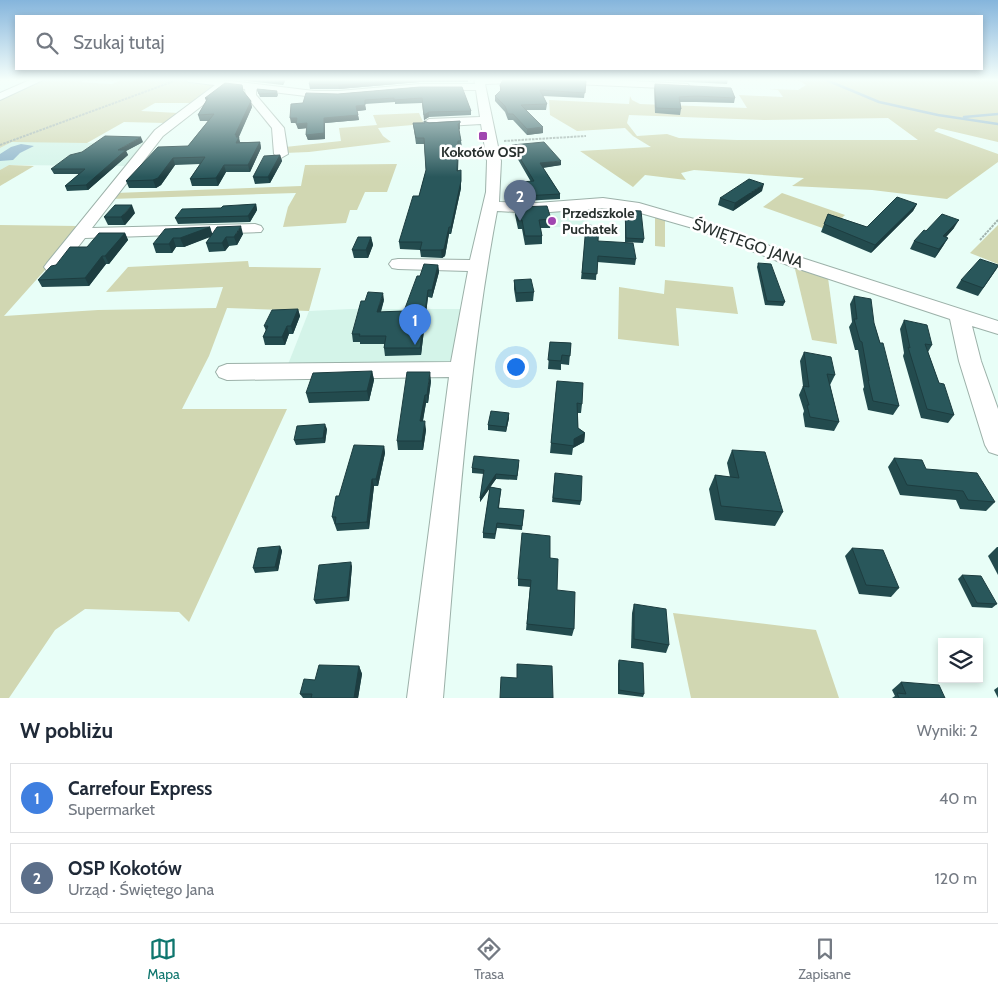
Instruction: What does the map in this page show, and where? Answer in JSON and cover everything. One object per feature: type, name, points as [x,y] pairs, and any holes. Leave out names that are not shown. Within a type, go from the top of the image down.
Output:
[{"type":"street","points":[[52,267],[159,133],[187,112]]},
{"type":"street","points":[[264,112],[280,131],[281,154]]},
{"type":"street","points":[[425,698],[461,369],[478,266],[491,206],[494,171],[485,112]]},
{"type":"street","points":[[429,123],[487,120]]},
{"type":"street","name":"ŚWIĘTEGO JANA","points":[[491,206],[537,208],[604,203],[634,206],[702,226],[796,262],[998,328]]},
{"type":"street","points":[[80,233],[255,229]]},
{"type":"street","points":[[398,264],[478,266]]},
{"type":"street","points":[[959,315],[970,361],[998,445]]},
{"type":"street","points":[[228,372],[461,369]]},
{"type":"path","points":[[0,145],[91,112]]},
{"type":"path","points":[[491,142],[586,136]]},
{"type":"path","points":[[980,240],[998,220]]},
{"type":"shaded area","points":[[0,112],[178,113],[166,123],[124,122],[87,143],[12,142],[0,148]]},
{"type":"shaded area","points":[[550,112],[998,112],[998,142],[938,128],[934,131],[998,154],[998,162],[947,199],[872,190],[792,186],[804,178],[694,170],[681,173],[686,180],[645,175],[633,187],[580,151],[651,147],[633,136],[625,128],[577,131],[550,115]],"holes":[[[629,115],[764,120],[888,118],[918,140],[737,140],[679,138],[667,134],[637,136],[627,123]]]},
{"type":"shaded area","points":[[419,113],[424,124],[378,128],[383,136],[391,142],[309,152],[284,153],[285,147],[341,141],[339,128],[377,125],[373,115]]},
{"type":"shaded area","points":[[12,142],[87,143],[147,142],[128,166],[9,165],[0,170],[0,148]]},
{"type":"shaded area","points":[[397,164],[387,192],[365,192],[357,210],[350,210],[346,223],[283,227],[288,207],[296,193],[110,199],[115,193],[301,186],[305,165]]},
{"type":"shaded area","points":[[9,165],[34,166],[0,186],[0,170]]},
{"type":"shaded area","points":[[782,193],[845,215],[828,230],[763,207]]},
{"type":"shaded area","name":"Przedszkole Puchatek","points":[[587,211],[589,217],[586,224],[580,226],[518,229],[550,212]]},
{"type":"shaded area","points":[[655,215],[665,218],[665,247],[655,246]]},
{"type":"shaded area","points":[[0,225],[78,226],[45,270],[4,316],[98,310],[216,308],[223,287],[106,292],[128,267],[248,261],[249,267],[321,268],[309,311],[227,308],[209,356],[182,409],[287,409],[189,622],[179,612],[85,609],[55,630],[9,698],[0,698]]},
{"type":"shaded area","points":[[998,225],[998,264],[970,253]]},
{"type":"shaded area","points":[[794,265],[828,278],[837,344],[812,340]]},
{"type":"shaded area","points":[[665,280],[733,287],[738,314],[676,308],[679,346],[618,339],[619,287],[664,294]]},
{"type":"shaded area","points":[[461,309],[450,365],[287,367],[309,311]]},
{"type":"shaded area","points":[[673,613],[816,630],[839,698],[691,698]]},
{"type":"water","points":[[21,144],[34,146],[20,153],[13,160],[0,161],[0,154],[11,147]]},
{"type":"building","points":[[200,112],[246,112],[235,135],[239,137],[236,143],[260,142],[248,165],[224,165],[216,178],[190,179],[205,157],[173,158],[158,178],[153,180],[126,181],[158,147],[188,146],[214,114],[198,115]]},
{"type":"building","points":[[290,112],[357,112],[358,115],[324,118],[324,133],[306,135],[307,123],[296,124],[297,118],[290,118]]},
{"type":"building","points":[[507,112],[528,112],[543,127],[527,129],[513,114],[508,114]]},
{"type":"building","points":[[424,121],[429,123],[460,121],[458,124],[461,141],[458,141],[457,171],[461,170],[461,181],[451,227],[449,227],[444,249],[441,250],[420,250],[422,242],[399,242],[413,196],[419,196],[426,170],[424,138],[416,138],[413,123],[425,123]]},
{"type":"building","points":[[105,136],[141,137],[118,150],[126,150],[86,185],[65,186],[85,169],[51,169],[70,155],[82,152]]},
{"type":"building","points":[[544,142],[561,161],[540,163],[560,194],[523,196],[520,182],[534,181],[512,145]]},
{"type":"building","points":[[280,155],[268,177],[253,177],[264,156]]},
{"type":"building","points":[[749,179],[764,184],[735,203],[720,198]]},
{"type":"building","points":[[897,197],[917,204],[875,245],[824,224],[828,214],[867,227]]},
{"type":"building","points":[[256,204],[248,216],[175,218],[182,209],[221,208],[223,206]]},
{"type":"building","points":[[115,205],[132,205],[121,217],[104,217]]},
{"type":"building","points":[[547,206],[551,219],[539,220],[542,236],[525,236],[522,220],[518,221],[516,207]]},
{"type":"building","points":[[625,210],[641,211],[644,239],[626,238]]},
{"type":"building","points":[[942,214],[959,220],[943,236],[948,238],[939,249],[914,241],[924,230],[926,231]]},
{"type":"building","points":[[586,225],[599,226],[598,241],[633,243],[636,259],[598,256],[597,274],[582,273]]},
{"type":"building","points":[[241,226],[234,237],[226,237],[222,243],[206,243],[217,227]]},
{"type":"building","points":[[210,227],[180,238],[173,238],[169,244],[153,244],[165,229]]},
{"type":"building","points":[[99,233],[125,233],[105,256],[102,256],[85,278],[38,280],[51,266],[56,265],[70,247],[87,247]]},
{"type":"building","points":[[358,237],[371,237],[366,250],[352,250]]},
{"type":"building","points":[[980,259],[998,265],[983,288],[961,280]]},
{"type":"building","points":[[758,263],[771,264],[785,302],[767,301]]},
{"type":"building","points":[[424,264],[438,265],[432,290],[428,290],[420,348],[384,348],[386,336],[359,336],[360,334],[352,334],[361,301],[365,301],[368,292],[383,293],[377,312],[404,311],[417,276],[420,276]]},
{"type":"building","points":[[531,279],[534,292],[516,293],[514,280]]},
{"type":"building","points":[[854,296],[871,299],[874,323],[880,343],[883,343],[899,406],[873,401],[862,342],[860,341],[854,319],[857,319]]},
{"type":"building","points":[[298,309],[291,326],[287,326],[282,337],[263,337],[268,326],[264,326],[272,310]]},
{"type":"building","points":[[904,320],[927,325],[932,345],[925,344],[939,383],[944,384],[954,415],[927,409],[908,347],[910,348]]},
{"type":"building","points":[[550,342],[571,343],[570,356],[562,355],[561,361],[548,360]]},
{"type":"building","points":[[804,352],[831,357],[835,375],[827,374],[839,422],[810,417],[807,405],[809,405],[803,386],[809,387]]},
{"type":"building","points":[[372,371],[367,391],[306,393],[313,373]]},
{"type":"building","points":[[407,372],[430,372],[427,395],[425,395],[420,421],[425,421],[422,441],[397,441]]},
{"type":"building","points":[[557,381],[583,383],[582,404],[577,403],[578,428],[585,433],[574,439],[574,446],[551,443]]},
{"type":"building","points":[[491,411],[509,413],[506,427],[488,425]]},
{"type":"building","points":[[325,424],[323,438],[294,440],[297,426]]},
{"type":"building","points":[[354,445],[384,446],[376,479],[372,479],[367,522],[335,524],[336,517],[332,517],[336,496],[339,496]]},
{"type":"building","points":[[732,450],[765,452],[783,512],[721,506],[715,475],[739,478]]},
{"type":"building","points":[[474,456],[519,460],[517,476],[496,474],[480,498],[484,470],[472,468]]},
{"type":"building","points":[[894,458],[922,460],[926,469],[977,473],[995,502],[968,500],[963,491],[907,485]]},
{"type":"building","points":[[555,473],[582,476],[581,501],[553,498]]},
{"type":"building","points":[[490,487],[501,489],[498,508],[524,510],[522,526],[497,523],[495,534],[483,533]]},
{"type":"building","points":[[522,533],[550,536],[550,558],[558,559],[557,590],[575,592],[574,629],[527,624],[531,580],[518,579]]},
{"type":"building","points":[[280,546],[275,567],[253,568],[258,548]]},
{"type":"building","points":[[852,548],[883,550],[899,588],[866,585]]},
{"type":"building","points":[[351,562],[347,597],[314,600],[319,565]]},
{"type":"building","points":[[962,575],[981,576],[997,604],[977,603]]},
{"type":"building","points":[[634,604],[666,609],[669,645],[634,639]]},
{"type":"building","points":[[619,660],[643,663],[644,694],[619,690]]},
{"type":"building","points":[[517,664],[552,666],[553,698],[500,698],[501,677],[517,678]]},
{"type":"building","points":[[319,665],[359,666],[354,698],[311,698],[312,694],[300,694],[304,679],[315,680]]},
{"type":"building","points":[[901,682],[939,685],[945,698],[899,698],[897,693],[906,694]]},
{"type":"waterway","points":[[922,112],[998,124]]},
{"type":"waterway","points":[[964,117],[998,114]]},
{"type":"place","name":"Kokotów OSP","points":[[483,136]]},
{"type":"place","name":"OSP Kokotów","points":[[520,221]]},
{"type":"place","name":"Przedszkole Puchatek","points":[[552,221]]},
{"type":"place","name":"Carrefour Express","points":[[415,345]]}]
